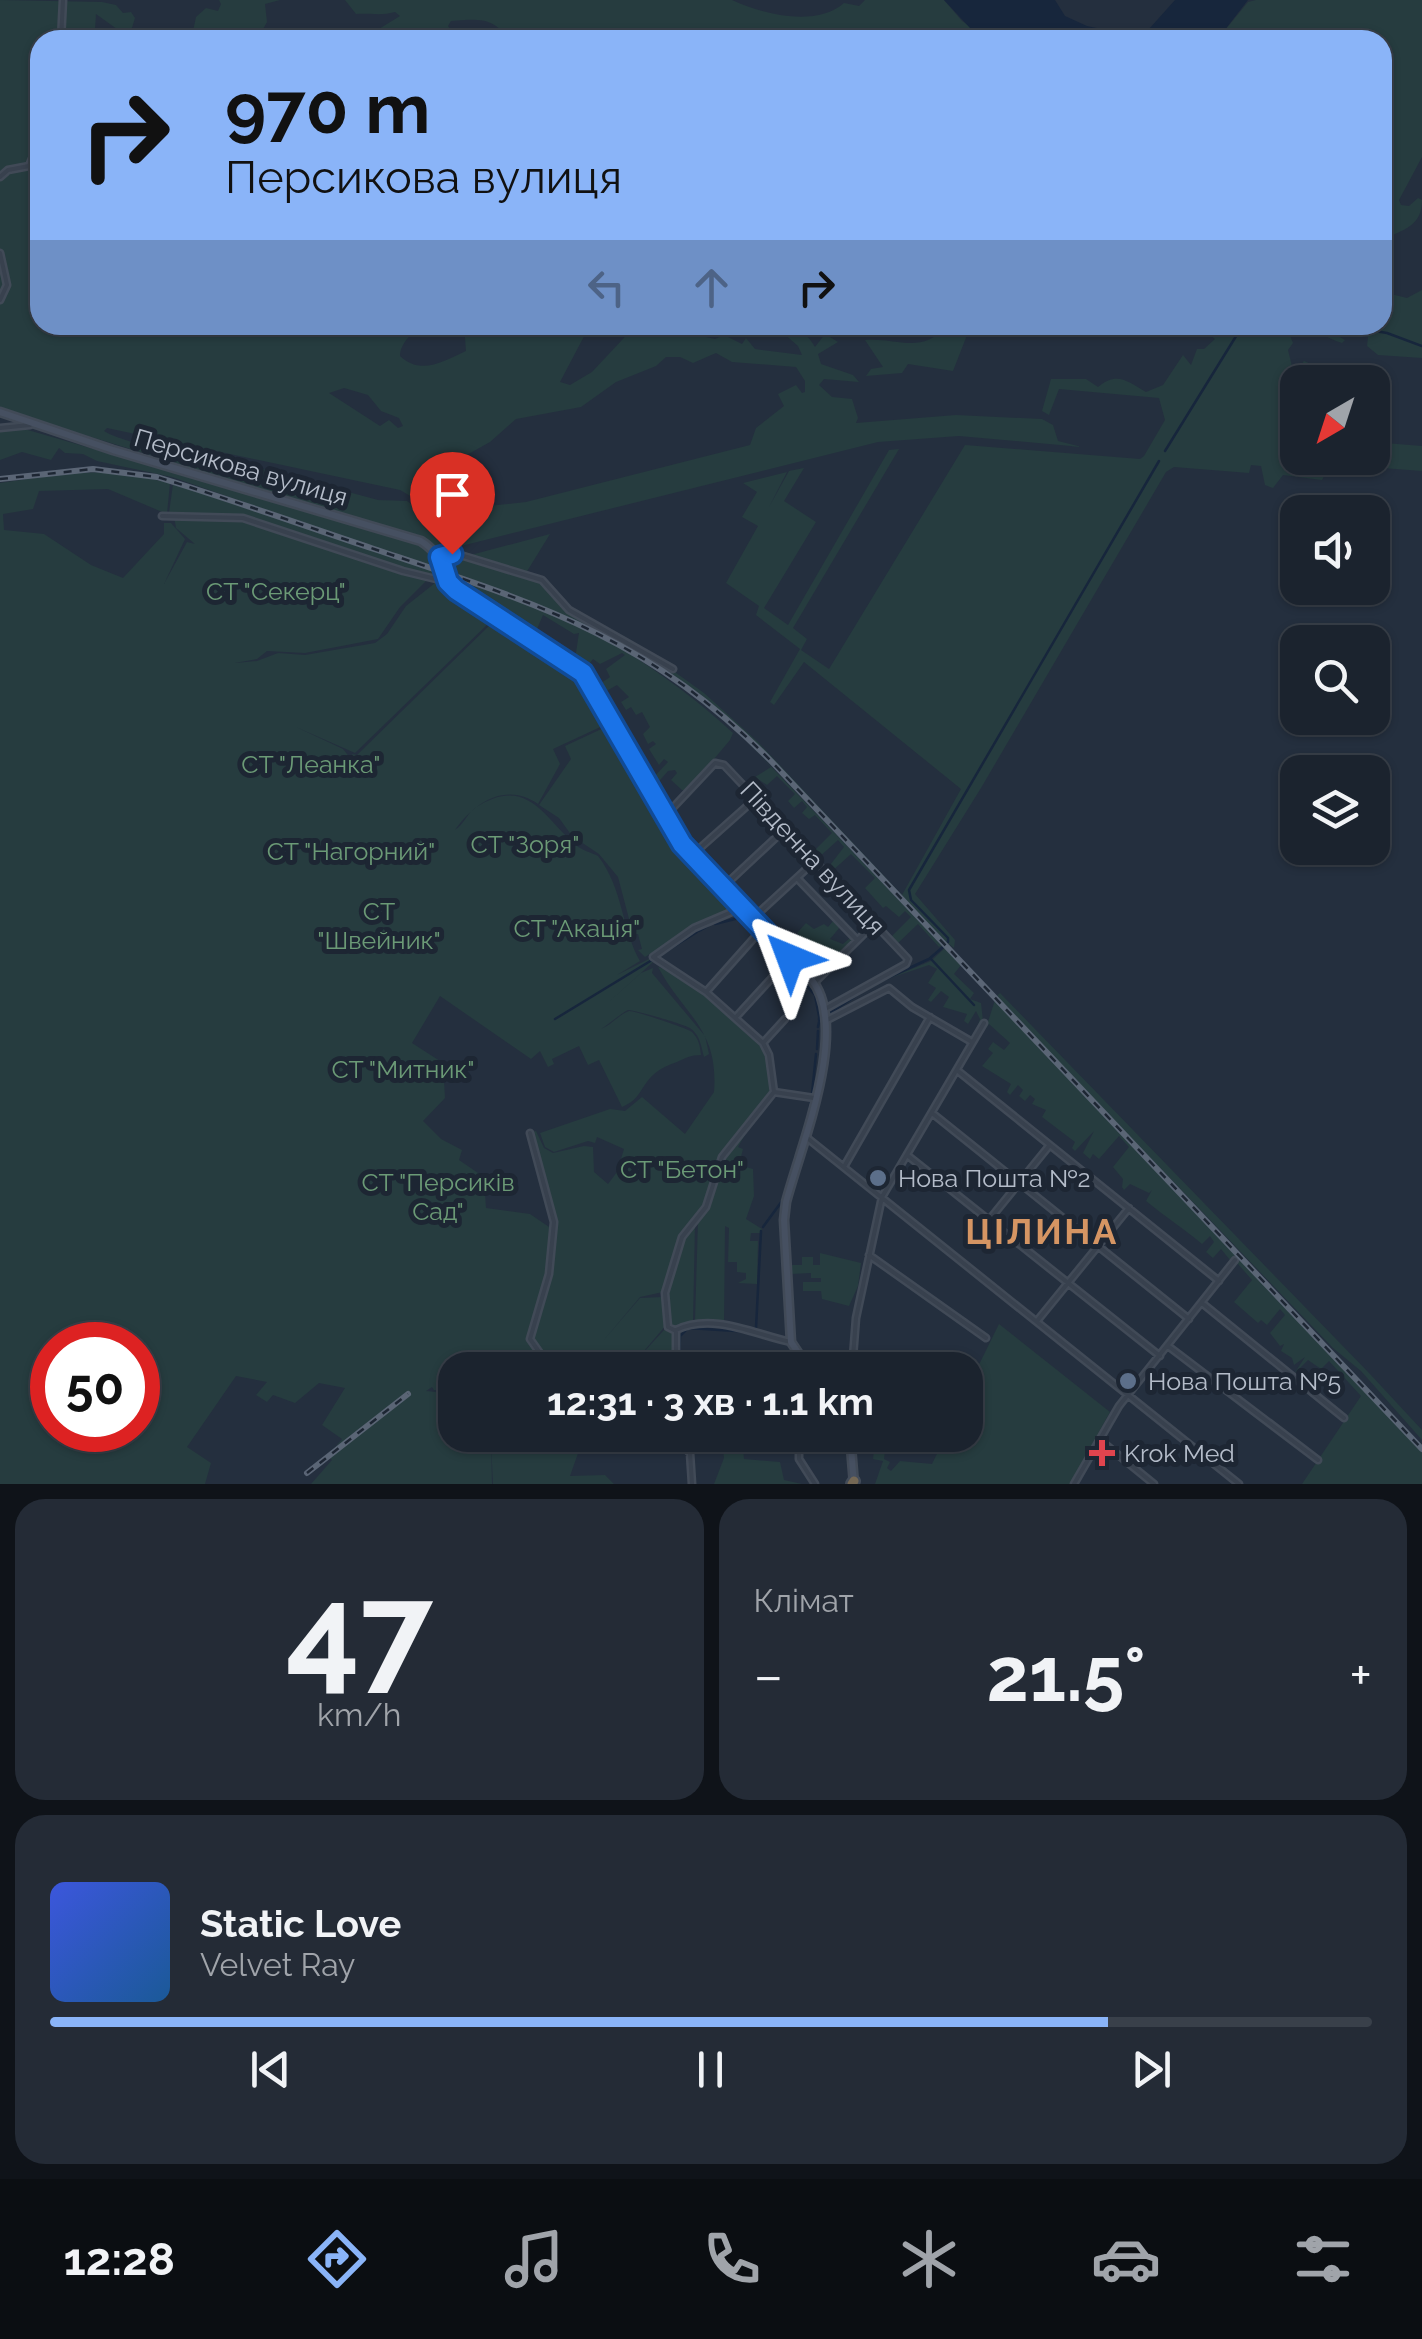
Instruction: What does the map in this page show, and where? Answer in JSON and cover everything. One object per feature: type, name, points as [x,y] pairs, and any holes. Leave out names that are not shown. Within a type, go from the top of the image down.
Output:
[{"type":"main road","points":[[0,412],[32,424]]},
{"type":"main road","name":"Персикова вулиця","points":[[32,424],[417,540],[440,557]]},
{"type":"main road","points":[[440,557],[448,582]]},
{"type":"main road","name":"Персикова вулиця","points":[[448,582],[583,673],[691,856],[816,983],[825,1009],[816,1098],[784,1213],[791,1342]]},
{"type":"main road","points":[[791,1342],[799,1352]]},
{"type":"main road","points":[[851,1452],[854,1483]]},
{"type":"street","points":[[62,30],[63,0]]},
{"type":"street","points":[[0,176],[30,164]]},
{"type":"street","points":[[0,253],[7,285],[0,300]]},
{"type":"street","name":"Персикова вулиця","points":[[0,428],[32,424]]},
{"type":"street","name":"Персикова вулиця","points":[[162,516],[243,518],[402,571],[448,582]]},
{"type":"street","points":[[440,557],[456,554],[542,580],[566,608],[673,669]]},
{"type":"street","name":"Південна вулиця","points":[[665,816],[714,763],[727,768],[908,959],[825,1009]]},
{"type":"street","points":[[691,856],[756,798]]},
{"type":"street","points":[[722,888],[785,830]]},
{"type":"street","points":[[752,919],[815,861]]},
{"type":"street","points":[[797,878],[857,940]]},
{"type":"street","points":[[741,908],[694,928],[652,956],[657,963],[706,992],[763,1043],[769,1055],[774,1092],[722,1157],[706,1207],[682,1238],[665,1293],[668,1327],[676,1331],[694,1324],[718,1324],[753,1329],[760,1336],[791,1342]]},
{"type":"street","points":[[816,983],[874,924]]},
{"type":"street","points":[[706,992],[762,929]]},
{"type":"street","points":[[736,1017],[790,958]]},
{"type":"street","points":[[825,1021],[889,988],[972,1042]]},
{"type":"street","points":[[844,1167],[930,1017]]},
{"type":"street","points":[[763,1043],[785,1019]]},
{"type":"street","points":[[853,1352],[856,1318],[882,1197],[984,1023]]},
{"type":"street","points":[[956,1070],[1219,1281]]},
{"type":"street","points":[[774,1092],[816,1098]]},
{"type":"street","points":[[932,1113],[1189,1319]]},
{"type":"street","points":[[530,1133],[554,1222],[543,1301],[530,1339],[539,1352]]},
{"type":"street","points":[[806,1136],[1239,1484]]},
{"type":"street","points":[[989,1220],[1050,1145]]},
{"type":"street","points":[[906,1155],[1160,1356]]},
{"type":"street","points":[[1037,1321],[1129,1208]]},
{"type":"street","points":[[869,1254],[986,1338]]},
{"type":"street","points":[[1074,1484],[1128,1394],[1235,1260]]},
{"type":"street","points":[[1202,1303],[1344,1418]]},
{"type":"street","points":[[676,1331],[676,1352]]},
{"type":"street","points":[[1168,1346],[1318,1460]]},
{"type":"street","points":[[1100,1440],[1154,1484]]},
{"type":"street","points":[[689,1452],[692,1484]]},
{"type":"street","points":[[798,1452],[814,1484]]},
{"type":"green space","points":[[0,0],[102,2],[116,5],[123,13],[131,12],[135,18],[131,30],[118,30],[96,14],[97,30],[30,30],[30,335],[411,335],[400,356],[424,366],[466,351],[465,335],[585,335],[560,382],[570,385],[592,372],[627,335],[697,335],[715,339],[724,335],[742,344],[746,338],[755,349],[802,355],[785,335],[805,335],[815,347],[827,335],[838,342],[818,354],[821,364],[853,375],[859,382],[824,379],[819,385],[832,397],[852,399],[856,423],[956,415],[1042,419],[1053,425],[1058,441],[1082,447],[959,436],[878,442],[441,551],[418,537],[0,409]],"holes":[[[716,353],[732,362],[796,367],[805,381],[805,392],[796,385],[778,394],[784,406],[756,428],[750,445],[526,502],[488,506],[474,518],[453,517],[438,524],[407,501],[378,500],[256,467],[179,454],[104,431],[107,428],[400,490],[419,501],[430,502],[435,492],[454,506],[438,471],[490,442],[516,419],[581,407],[616,382],[656,366],[666,357],[680,357],[693,363]],[[344,388],[368,395],[381,411],[399,418],[403,426],[398,428],[389,420],[380,426],[329,393]]]},
{"type":"green space","points":[[219,0],[280,0],[265,4],[267,22],[263,30],[193,30],[196,17],[206,8],[218,11]]},
{"type":"green space","points":[[345,0],[732,0],[774,14],[805,17],[820,15],[844,3],[859,6],[865,0],[944,0],[975,30],[500,30],[491,23],[468,20],[451,21],[451,30],[377,30],[400,16],[395,12],[356,14]]},
{"type":"green space","points":[[1422,0],[1422,157],[1399,200],[1401,205],[1409,206],[1418,198],[1422,200],[1419,216],[1410,226],[1392,235],[1392,30],[1225,30],[1248,2]]},
{"type":"green space","points":[[1422,290],[1422,358],[1378,355],[1367,346],[1368,337],[1362,335],[1392,335],[1392,294],[1407,298]]},
{"type":"green space","points":[[936,335],[967,335],[953,371],[908,364],[902,373],[866,376],[871,369],[883,367],[865,340],[928,340]]},
{"type":"green space","points":[[1210,335],[1290,335],[1292,365],[1280,365],[1283,475],[1273,488],[1265,485],[1261,466],[1251,465],[1249,473],[1174,467],[1166,472],[915,894],[955,940],[954,948],[937,933],[764,753],[685,686],[604,636],[559,614],[455,574],[453,569],[460,556],[541,581],[568,611],[672,670],[704,693],[758,742],[902,895],[961,789],[804,662],[774,705],[770,702],[800,649],[756,615],[759,606],[726,583],[758,526],[742,517],[757,492],[743,483],[787,472],[769,507],[789,471],[804,468],[784,501],[816,522],[764,608],[788,625],[889,450],[899,449],[793,628],[807,639],[801,650],[829,669],[965,445],[1140,459],[1165,420],[1159,398],[1059,389],[1049,415],[1042,411],[1051,379],[1086,379],[1098,387],[1111,379],[1122,379],[1146,392],[1163,385],[1183,355],[1191,365],[1197,349],[1204,349],[1215,339]]},
{"type":"green space","points":[[1323,335],[1338,335],[1345,340],[1342,343]]},
{"type":"green space","points":[[21,428],[419,543],[429,549],[442,571],[172,477],[97,461],[83,454],[65,453],[59,448],[51,460],[22,452],[0,460],[0,430]]},
{"type":"green space","points":[[1390,443],[1422,446],[1422,471],[1390,469]]},
{"type":"green space","points":[[119,472],[170,483],[167,514],[108,489],[39,491],[33,509],[3,514],[4,530],[44,534],[91,565],[123,578],[164,534],[164,523],[171,523],[185,539],[164,584],[187,542],[195,544],[176,528],[174,516],[237,518],[328,548],[327,551],[330,548],[427,580],[400,607],[378,639],[305,653],[267,651],[257,659],[235,663],[257,661],[278,653],[305,655],[375,643],[387,634],[406,606],[435,583],[446,586],[493,619],[355,753],[296,727],[343,749],[355,764],[352,754],[357,755],[495,620],[578,671],[609,723],[553,749],[560,764],[538,804],[526,798],[503,795],[492,798],[478,807],[493,799],[522,798],[545,813],[577,846],[598,856],[606,868],[640,961],[617,975],[649,959],[653,962],[601,1009],[641,973],[653,968],[652,973],[704,1035],[658,967],[718,1002],[765,1053],[770,1092],[743,1133],[719,1156],[715,1170],[746,1133],[738,1147],[743,1149],[739,1165],[753,1169],[754,1196],[746,1219],[762,1229],[760,1233],[751,1233],[750,1241],[758,1241],[757,1284],[738,1283],[746,1279],[746,1273],[737,1272],[737,1262],[728,1262],[729,1228],[725,1226],[724,1324],[695,1321],[698,1221],[707,1207],[716,1172],[704,1209],[681,1237],[663,1292],[640,1297],[603,1341],[640,1298],[663,1297],[667,1324],[643,1352],[438,1352],[438,1390],[432,1387],[426,1391],[438,1392],[438,1452],[491,1452],[492,1484],[311,1484],[332,1460],[328,1456],[342,1439],[322,1425],[345,1388],[319,1383],[295,1403],[273,1395],[267,1402],[256,1395],[267,1382],[236,1376],[187,1447],[211,1463],[205,1484],[0,1484],[0,483],[69,473]],"holes":[[[440,996],[531,1059],[540,1051],[548,1067],[554,1064],[552,1059],[579,1046],[588,1065],[599,1060],[622,1107],[664,1067],[701,1055],[689,1030],[638,1012],[690,1028],[698,1037],[704,1057],[709,1054],[705,1037],[714,1070],[714,1092],[685,1134],[642,1097],[625,1111],[610,1109],[540,1133],[545,1147],[554,1152],[588,1141],[595,1143],[597,1137],[624,1149],[617,1172],[608,1184],[594,1172],[593,1147],[553,1153],[544,1148],[536,1131],[532,1132],[554,1222],[542,1306],[552,1229],[530,1214],[486,1208],[484,1177],[459,1160],[462,1150],[441,1139],[423,1121],[445,1098],[443,1063],[412,1043]]]},
{"type":"green space","points":[[1283,475],[1325,475],[1322,480]]},
{"type":"green space","points":[[173,484],[440,573],[444,578],[396,568],[244,516],[169,513]]},
{"type":"green space","points":[[550,534],[526,573],[467,556]]},
{"type":"green space","points":[[450,577],[541,608],[632,652],[721,722],[733,733],[730,740],[688,790],[682,790],[671,780],[675,770],[668,771],[654,787],[650,781],[668,762],[664,759],[659,765],[649,749],[656,744],[648,744],[643,734],[650,727],[642,712],[636,715],[631,707],[626,710],[621,702],[629,697],[617,685],[601,694],[597,686],[610,677],[606,669],[625,655],[600,664],[593,659],[586,668],[575,659],[579,633],[574,634],[543,615],[534,636],[458,588]]},
{"type":"green space","points":[[610,725],[678,842],[736,907],[693,927],[645,957],[638,950],[642,949],[638,934],[633,934],[618,877],[599,854],[572,836],[559,818],[539,805],[571,759],[565,746]]},
{"type":"green space","points":[[739,733],[942,945],[939,947],[918,924],[897,944],[891,937],[911,917],[905,911],[899,917],[886,906],[883,908],[865,888],[875,878],[851,854],[830,873],[827,869],[844,847],[838,840],[817,859],[812,853],[832,833],[815,815],[809,819],[802,813],[807,807],[802,801],[794,808],[788,801],[795,794],[777,776],[767,785],[755,777],[771,767]]},
{"type":"green space","points":[[834,920],[840,927],[830,939],[843,944],[851,937],[853,940],[828,965],[818,957],[811,958],[810,942],[792,954],[804,941],[797,933],[806,923],[814,929],[824,924],[828,927]]},
{"type":"green space","points":[[945,948],[961,965],[954,974],[974,993],[970,999],[981,1003],[983,1021],[973,1039],[980,1019],[976,1011],[968,1024],[964,1021],[967,1014],[943,1007],[949,997],[941,991],[931,1002],[928,1000],[936,988],[928,983],[937,969],[929,965],[890,978],[931,961]]},
{"type":"green space","points":[[1000,993],[1370,1374],[1422,1430],[1422,1440],[1361,1371],[1333,1348],[996,997]]},
{"type":"green space","points":[[995,1000],[1237,1256],[1219,1278],[1205,1267],[1218,1275],[1230,1260],[1221,1249],[1213,1258],[1206,1252],[1214,1242],[1210,1236],[1202,1244],[1146,1201],[1152,1190],[1149,1193],[1130,1184],[1124,1190],[1123,1179],[1113,1167],[1129,1147],[1119,1136],[1099,1159],[1093,1154],[1090,1159],[1083,1153],[1094,1131],[1075,1151],[1075,1142],[1042,1117],[1046,1110],[1032,1104],[1035,1099],[1030,1095],[1025,1101],[1019,1096],[1023,1090],[1018,1085],[1010,1095],[1007,1092],[1011,1084],[982,1066],[993,1053],[988,1049],[993,1042],[1004,1050],[1010,1043],[989,1024],[986,1028]]},
{"type":"green space","points":[[695,1223],[693,1323],[671,1329],[668,1304],[672,1273],[682,1244]]},
{"type":"green space","points":[[820,1253],[861,1263],[858,1286],[849,1306],[822,1299],[821,1291],[803,1291],[803,1282],[821,1282],[821,1278],[811,1278],[811,1273],[791,1274],[790,1265],[802,1265],[802,1257],[813,1257],[813,1265],[820,1265]]},
{"type":"green space","points":[[1239,1257],[1422,1451],[1422,1484],[1302,1484],[1361,1396],[1329,1361],[1321,1369],[1308,1360],[1294,1374],[1305,1357],[1294,1365],[1292,1358],[1281,1351],[1284,1344],[1280,1346],[1270,1333],[1285,1315],[1280,1309],[1267,1325],[1261,1320],[1258,1323],[1234,1302],[1252,1280],[1238,1264],[1232,1266]]},
{"type":"green space","points":[[999,1324],[1110,1412],[1070,1484],[875,1484],[883,1461],[873,1459],[874,1452],[885,1452],[891,1471],[900,1461],[932,1464],[938,1452],[983,1452],[983,1356]]},
{"type":"green space","points":[[664,1330],[674,1333],[677,1349],[644,1352]]},
{"type":"green space","points":[[491,1452],[578,1452],[570,1476],[605,1475],[614,1484],[493,1484]]},
{"type":"green space","points":[[723,1452],[743,1452],[744,1459],[780,1462],[784,1480],[802,1484],[714,1484]]},
{"type":"water","points":[[944,0],[1055,0],[1065,16],[1106,30],[973,30]]},
{"type":"water","points":[[1175,0],[1248,0],[1225,30],[1146,30]]},
{"type":"waterway","points":[[1165,451],[1237,335]]},
{"type":"waterway","points":[[1392,335],[1422,346]]},
{"type":"waterway","points":[[948,942],[911,900],[909,890],[1159,461]]},
{"type":"waterway","points":[[496,622],[574,675],[605,723]]},
{"type":"waterway","points":[[611,735],[678,850],[733,909]]},
{"type":"waterway","points":[[715,924],[739,918],[757,933]]},
{"type":"waterway","points":[[699,931],[708,926]]},
{"type":"waterway","points":[[657,957],[697,932]]},
{"type":"waterway","points":[[759,936],[768,945]]},
{"type":"waterway","points":[[770,947],[784,961]]},
{"type":"waterway","points":[[883,980],[929,959],[943,947]]},
{"type":"waterway","points":[[931,959],[974,1005]]},
{"type":"waterway","points":[[555,1019],[652,960]]},
{"type":"waterway","points":[[787,965],[798,976]]},
{"type":"waterway","points":[[800,978],[815,995],[819,1016]]},
{"type":"waterway","points":[[829,1014],[870,986]]},
{"type":"waterway","points":[[818,1027],[819,1022]]},
{"type":"waterway","points":[[817,1049],[818,1031]]},
{"type":"waterway","points":[[812,1094],[816,1054]]},
{"type":"waterway","points":[[809,1111],[811,1100]]},
{"type":"waterway","points":[[801,1139],[808,1115]]},
{"type":"waterway","points":[[794,1161],[795,1157]]},
{"type":"waterway","points":[[763,1227],[782,1201],[792,1168]]},
{"type":"waterway","points":[[756,1328],[761,1231]]},
{"type":"waterway","points":[[679,1352],[680,1336],[688,1328],[752,1332]]},
{"type":"railway","points":[[0,479],[93,469],[157,477],[538,607],[634,653],[680,683],[771,761],[1422,1449]]},
{"type":"railway","points":[[307,1473],[408,1394]]},
{"type":"place","name":"Нова Пошта №2","points":[[878,1178]]},
{"type":"place","name":"Нова Пошта №5","points":[[1128,1381]]},
{"type":"place","name":"Krok Med","points":[[1102,1453]]},
{"type":"district","name":"ЦІЛИНА","points":[[1042,1231]]},
{"type":"route","points":[[452,554],[440,557],[448,582],[456,590],[583,673],[682,844],[790,958]]},
{"type":"park label","name":"СТ \"Секерц\"","points":[[276,591]]},
{"type":"park label","name":"СТ \"Леанка\"","points":[[311,764]]},
{"type":"park label","name":"СТ \"Зоря\"","points":[[525,844]]},
{"type":"park label","name":"СТ \"Нагорний\"","points":[[351,851]]},
{"type":"park label","name":"СТ \"Швейник\"","points":[[379,926]]},
{"type":"park label","name":"СТ \"Акація\"","points":[[577,928]]},
{"type":"park label","name":"СТ \"Митник\"","points":[[403,1069]]},
{"type":"park label","name":"СТ \"Бетон\"","points":[[682,1169]]},
{"type":"park label","name":"СТ \"Персиків Сад\"","points":[[438,1196]]}]
